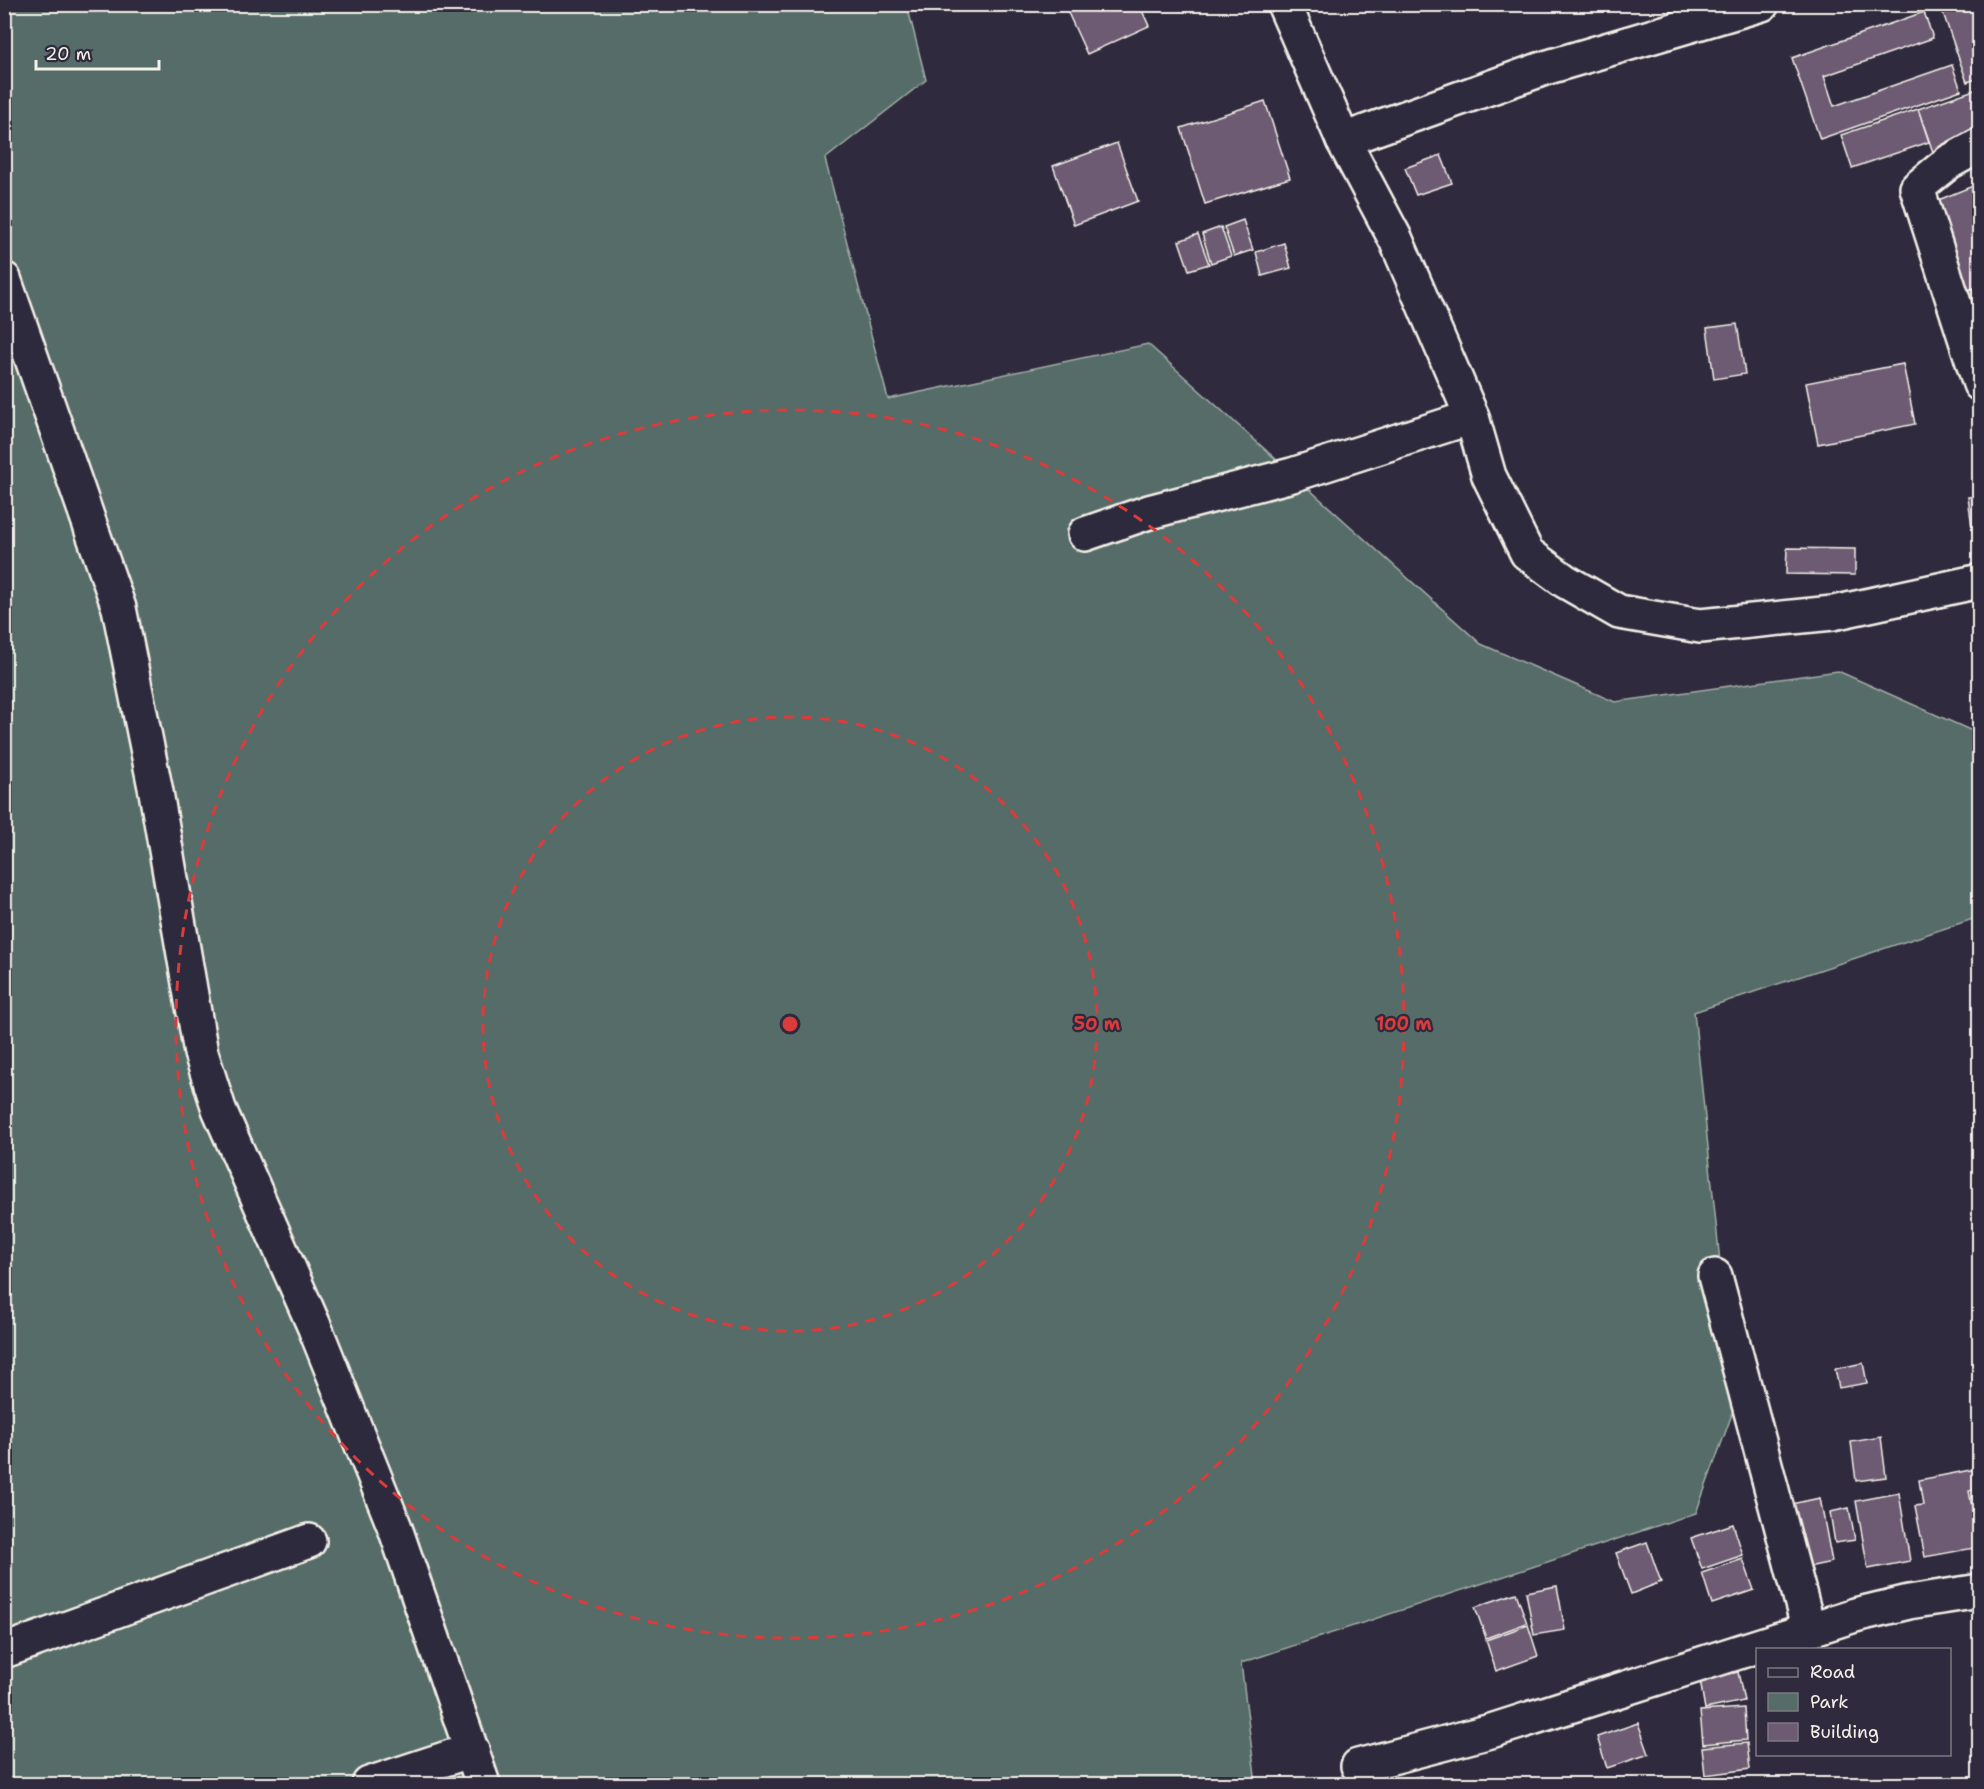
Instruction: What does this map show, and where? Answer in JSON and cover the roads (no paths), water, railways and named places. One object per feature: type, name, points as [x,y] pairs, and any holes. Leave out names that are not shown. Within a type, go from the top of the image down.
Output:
[{"type":"street","points":[[1284,4],[1343,140],[1396,240],[1472,417],[1489,476],[1527,553],[1565,581],[1619,612],[1700,626],[1833,613],[1980,580]]},
{"type":"street","points":[[1343,140],[1545,68],[1762,4]]},
{"type":"street","points":[[1980,145],[1949,162],[1917,188],[1980,384]]},
{"type":"street","points":[[4,279],[119,608],[156,792],[201,1053],[219,1109],[315,1328],[395,1528],[483,1785]]},
{"type":"street","points":[[1085,534],[1149,512],[1292,475],[1472,417]]},
{"type":"street","points":[[1715,1276],[1809,1630]]},
{"type":"street","points":[[4,1651],[309,1540]]},
{"type":"street","points":[[1358,1766],[1502,1728],[1809,1630],[1908,1602],[1980,1591]]},
{"type":"street","points":[[369,1785],[472,1749]]}]
